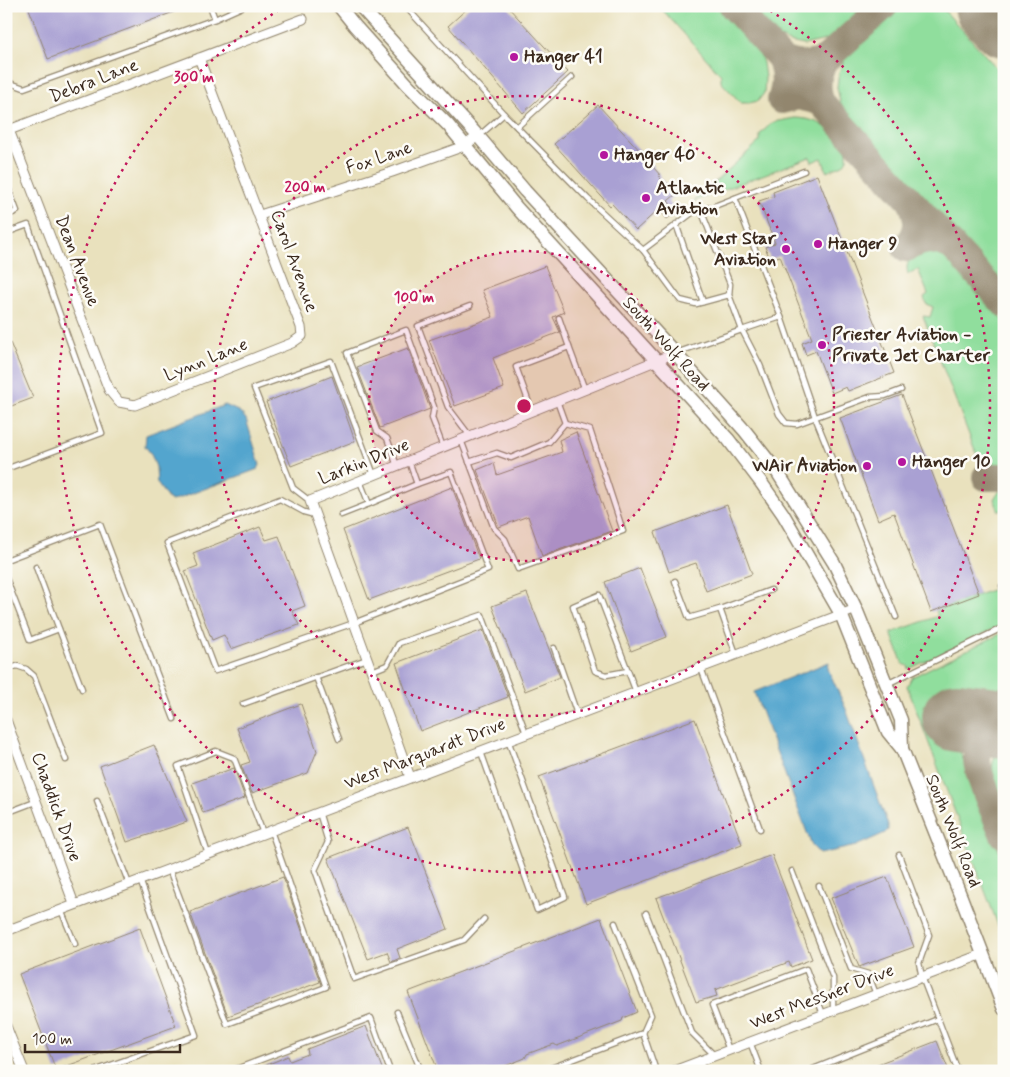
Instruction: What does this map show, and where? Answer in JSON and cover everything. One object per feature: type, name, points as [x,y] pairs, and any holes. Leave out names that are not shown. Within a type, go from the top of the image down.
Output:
[{"type":"main road","name":"South Wolf Road","points":[[339,6],[408,85],[448,125],[518,208],[728,439],[783,514],[841,614],[888,732],[902,749],[983,954],[1000,990],[1004,1009]]},
{"type":"main road","name":"South Wolf Road","points":[[360,6],[478,136],[525,192],[675,353],[745,432],[778,473],[834,563],[856,609],[901,720],[902,749]]},
{"type":"street","name":"Debra Lane","points":[[9,130],[303,19]]},
{"type":"street","name":"Carol Avenue","points":[[200,58],[260,215],[301,327],[302,336]]},
{"type":"street","name":"Dean Avenue","points":[[9,130],[109,390],[119,402]]},
{"type":"street","name":"Fox Lane","points":[[260,215],[392,172],[464,146],[478,136]]},
{"type":"street","name":"Lynn Lane","points":[[119,402],[135,405],[292,343],[302,336]]},
{"type":"street","name":"Larkin Drive","points":[[410,777],[310,501],[675,353]]},
{"type":"street","name":"West Marquardt Drive","points":[[6,931],[856,609]]},
{"type":"street","name":"Chaddick Drive","points":[[6,720],[74,904]]},
{"type":"street","name":"West Messner Drive","points":[[674,1071],[983,954]]},
{"type":"street","points":[[6,1026],[24,1071]]},
{"type":"lane","points":[[210,6],[215,19]]},
{"type":"lane","points":[[6,76],[10,83],[24,88],[215,19],[244,6]]},
{"type":"lane","points":[[405,6],[504,114],[588,199],[643,250],[680,300],[696,304],[729,295]]},
{"type":"lane","points":[[517,127],[572,77]]},
{"type":"lane","points":[[478,136],[504,114]]},
{"type":"lane","points":[[643,250],[692,213],[804,171]]},
{"type":"lane","points":[[6,182],[17,212],[6,216]]},
{"type":"lane","points":[[735,198],[781,317],[815,417],[896,617]]},
{"type":"lane","points":[[701,210],[730,284],[729,295],[742,330],[760,365],[779,414],[786,424],[797,424],[870,397],[885,396],[900,390]]},
{"type":"lane","points":[[676,224],[702,302]]},
{"type":"lane","points":[[6,234],[28,225],[102,433],[6,469]]},
{"type":"lane","points":[[470,306],[418,326],[448,407],[470,436]]},
{"type":"lane","points":[[675,353],[781,317]]},
{"type":"lane","points":[[559,318],[585,390]]},
{"type":"lane","points":[[397,466],[387,438],[377,431],[347,353],[406,330],[434,407],[432,418],[443,447]]},
{"type":"lane","points":[[532,412],[516,367],[569,347]]},
{"type":"lane","points":[[310,501],[293,488],[254,388],[331,360],[374,475]]},
{"type":"lane","points":[[557,401],[565,424]]},
{"type":"lane","points":[[469,462],[497,453],[511,458],[548,442],[565,424]]},
{"type":"lane","points":[[460,440],[494,528],[506,538],[518,569],[623,531],[590,430],[565,424]]},
{"type":"lane","points":[[409,461],[417,484]]},
{"type":"lane","points":[[315,515],[304,512],[280,499],[166,543],[215,671],[354,623],[488,570],[452,472],[341,515]]},
{"type":"lane","points":[[360,481],[369,504]]},
{"type":"lane","points":[[6,560],[100,524],[174,719]]},
{"type":"lane","points":[[36,567],[82,689]]},
{"type":"lane","points":[[6,578],[30,640],[60,629]]},
{"type":"lane","points":[[675,580],[689,618],[720,609],[771,590]]},
{"type":"lane","points":[[1002,586],[1004,592]]},
{"type":"lane","points":[[628,671],[606,675],[595,670],[573,606],[599,595],[628,671],[636,692]]},
{"type":"lane","points":[[720,609],[736,654]]},
{"type":"lane","points":[[372,671],[387,665],[399,644],[482,615],[526,733]]},
{"type":"lane","points":[[886,685],[1004,627]]},
{"type":"lane","points":[[554,648],[577,714]]},
{"type":"lane","points":[[243,704],[367,658]]},
{"type":"lane","points":[[6,670],[17,666],[26,669],[34,676],[66,760]]},
{"type":"lane","points":[[701,668],[760,829]]},
{"type":"lane","points":[[316,677],[339,739]]},
{"type":"lane","points":[[480,751],[537,910],[565,898],[508,740]]},
{"type":"lane","points":[[169,869],[227,1024],[326,987],[267,832],[234,758],[216,751],[178,766],[208,854]]},
{"type":"lane","points":[[6,813],[37,801]]},
{"type":"lane","points":[[97,801],[129,884]]},
{"type":"lane","points":[[319,812],[328,842],[315,870],[354,978],[464,940],[484,919]]},
{"type":"lane","points":[[899,855],[930,935],[919,963],[922,977],[958,1071]]},
{"type":"lane","points":[[792,871],[833,978],[833,1010]]},
{"type":"lane","points":[[94,1071],[196,1035],[140,880]]},
{"type":"lane","points":[[819,886],[851,969],[868,974],[876,994]]},
{"type":"lane","points":[[61,910],[75,944]]},
{"type":"lane","points":[[646,913],[692,1033],[714,1056]]},
{"type":"lane","points":[[615,923],[651,1015],[643,1033],[656,1071]]},
{"type":"lane","points":[[729,1050],[712,1005],[737,995],[806,969],[823,1014]]},
{"type":"lane","points":[[398,1012],[421,1071]]},
{"type":"lane","points":[[230,1071],[371,1018],[390,1071]]},
{"type":"lane","points":[[808,1071],[938,1019]]},
{"type":"lane","points":[[544,1071],[643,1033]]},
{"type":"lane","points":[[750,1042],[761,1071]]},
{"type":"lane","points":[[700,1061],[703,1071]]},
{"type":"green space","points":[[659,6],[717,6],[759,52],[765,78],[764,93],[758,101],[741,103],[721,82],[721,75]]},
{"type":"green space","points":[[748,6],[865,6],[830,39],[804,45],[789,42],[775,35]]},
{"type":"green space","points":[[901,6],[936,6],[944,10],[1004,76],[1004,286],[848,116],[841,106],[837,87],[839,72],[846,56]]},
{"type":"green space","points":[[795,118],[815,122],[830,131],[847,152],[847,159],[843,165],[827,172],[822,158],[812,162],[810,157],[694,201],[760,141],[760,134],[773,122]]},
{"type":"green space","points":[[925,251],[946,257],[1004,321],[1004,465],[986,463],[978,458],[923,316],[930,317],[933,307],[926,304],[924,297],[928,294],[918,269],[908,274],[907,265],[911,259]]},
{"type":"green space","points":[[1004,490],[1004,509],[999,511],[994,499]]},
{"type":"green space","points":[[997,588],[1004,605],[1004,624],[909,669],[908,666],[903,664],[891,633],[938,616],[936,611]]},
{"type":"green space","points":[[1004,632],[1004,706],[958,701],[954,736],[1004,863],[1004,941],[907,686],[912,677]]},
{"type":"green space","points":[[1004,747],[1004,802],[995,780],[993,766],[994,759]]},
{"type":"water","points":[[225,405],[240,412],[246,419],[260,465],[258,469],[172,501],[168,499],[157,483],[156,467],[151,454],[145,446],[146,435]]},
{"type":"water","points":[[829,662],[828,669],[846,709],[888,825],[888,830],[856,846],[820,854],[812,846],[754,692]]},
{"type":"building","points":[[28,6],[186,6],[187,7],[48,59]]},
{"type":"building","name":"Hanger 41","points":[[470,6],[507,6],[568,72],[523,113],[448,26]]},
{"type":"building","name":"Hanger 40","points":[[598,105],[654,166],[661,176],[659,177],[676,194],[668,201],[676,211],[667,219],[659,209],[636,230],[612,204],[610,206],[554,144]]},
{"type":"building","name":"Hanger 9","points":[[817,175],[894,373],[848,391],[846,387],[832,393],[816,351],[806,355],[802,343],[812,339],[780,256],[770,259],[765,247],[775,243],[759,201],[774,196],[773,192]]},
{"type":"building","points":[[545,266],[564,312],[553,317],[560,332],[493,358],[504,388],[455,406],[429,340],[493,317],[482,290]]},
{"type":"building","points":[[6,333],[33,398],[6,408]]},
{"type":"building","points":[[408,348],[430,409],[380,428],[357,367]]},
{"type":"building","points":[[332,376],[355,441],[291,466],[266,402]]},
{"type":"building","name":"Hanger 10","points":[[902,395],[979,594],[931,612],[894,513],[878,520],[840,418]]},
{"type":"building","points":[[576,432],[612,531],[542,556],[528,516],[499,527],[477,470],[494,463],[497,475],[562,452],[559,440]]},
{"type":"building","points":[[452,487],[479,559],[369,600],[343,530]]},
{"type":"building","points":[[727,505],[752,574],[706,591],[696,563],[669,572],[655,532]]},
{"type":"building","points":[[260,527],[266,540],[279,536],[305,606],[292,611],[299,625],[231,649],[224,635],[212,640],[185,571],[198,566],[193,553]]},
{"type":"building","points":[[640,568],[667,637],[631,651],[605,582]]},
{"type":"building","points":[[527,593],[560,677],[525,691],[492,606]]},
{"type":"building","points":[[483,630],[508,697],[420,731],[396,663]]},
{"type":"building","points":[[301,704],[317,751],[308,773],[252,793],[241,765],[250,762],[237,728]]},
{"type":"building","points":[[695,719],[742,844],[586,904],[539,777]]},
{"type":"building","points":[[154,745],[187,822],[127,842],[100,766]]},
{"type":"building","points":[[234,768],[245,798],[203,813],[192,783]]},
{"type":"building","points":[[408,827],[448,929],[397,949],[400,958],[391,962],[387,952],[368,959],[328,858]]},
{"type":"building","points":[[772,855],[812,959],[791,967],[789,962],[715,990],[717,996],[696,1002],[656,898]]},
{"type":"building","points":[[283,877],[320,982],[228,1016],[190,912]]},
{"type":"building","points":[[887,877],[914,947],[859,967],[831,898]]},
{"type":"building","points":[[601,918],[637,1012],[623,1018],[622,1021],[557,1046],[554,1044],[527,1054],[525,1058],[493,1071],[438,1071],[408,992]]},
{"type":"building","points":[[140,928],[176,1026],[56,1070],[19,974]]},
{"type":"building","points":[[366,1026],[383,1071],[252,1071],[288,1056],[290,1061],[308,1054],[307,1049]]},
{"type":"building","points":[[937,1041],[949,1071],[862,1071],[862,1070]]},
{"type":"taxiway","points":[[733,6],[1004,303]]},
{"type":"taxiway","points":[[810,73],[884,6]]},
{"type":"taxiway","points":[[781,59],[802,65],[823,62],[818,81],[820,101],[798,96],[781,100],[785,80],[781,59]]},
{"type":"taxiway","points":[[912,203],[917,227],[914,237],[906,248],[918,242],[929,240],[952,246]]},
{"type":"taxiway","points":[[986,477],[1004,477]]},
{"type":"taxiway","points":[[1004,730],[994,733],[982,743],[977,758],[983,785],[1004,835]]},
{"type":"runway","points":[[989,6],[1004,22]]},
{"type":"runway","points":[[957,717],[1004,723]]},
{"type":"place","name":"Hanger 41","points":[[514,57]]},
{"type":"place","name":"Hanger 40","points":[[604,155]]},
{"type":"place","name":"Atlantic Aviation","points":[[646,198]]},
{"type":"place","name":"Hanger 9","points":[[818,244]]},
{"type":"place","name":"West Star Aviation","points":[[786,249]]},
{"type":"place","name":"Priester Aviation - Private Jet Charter","points":[[822,345]]},
{"type":"place","name":"Hanger 10","points":[[902,462]]},
{"type":"place","name":"WAir Aviation","points":[[867,466]]}]
